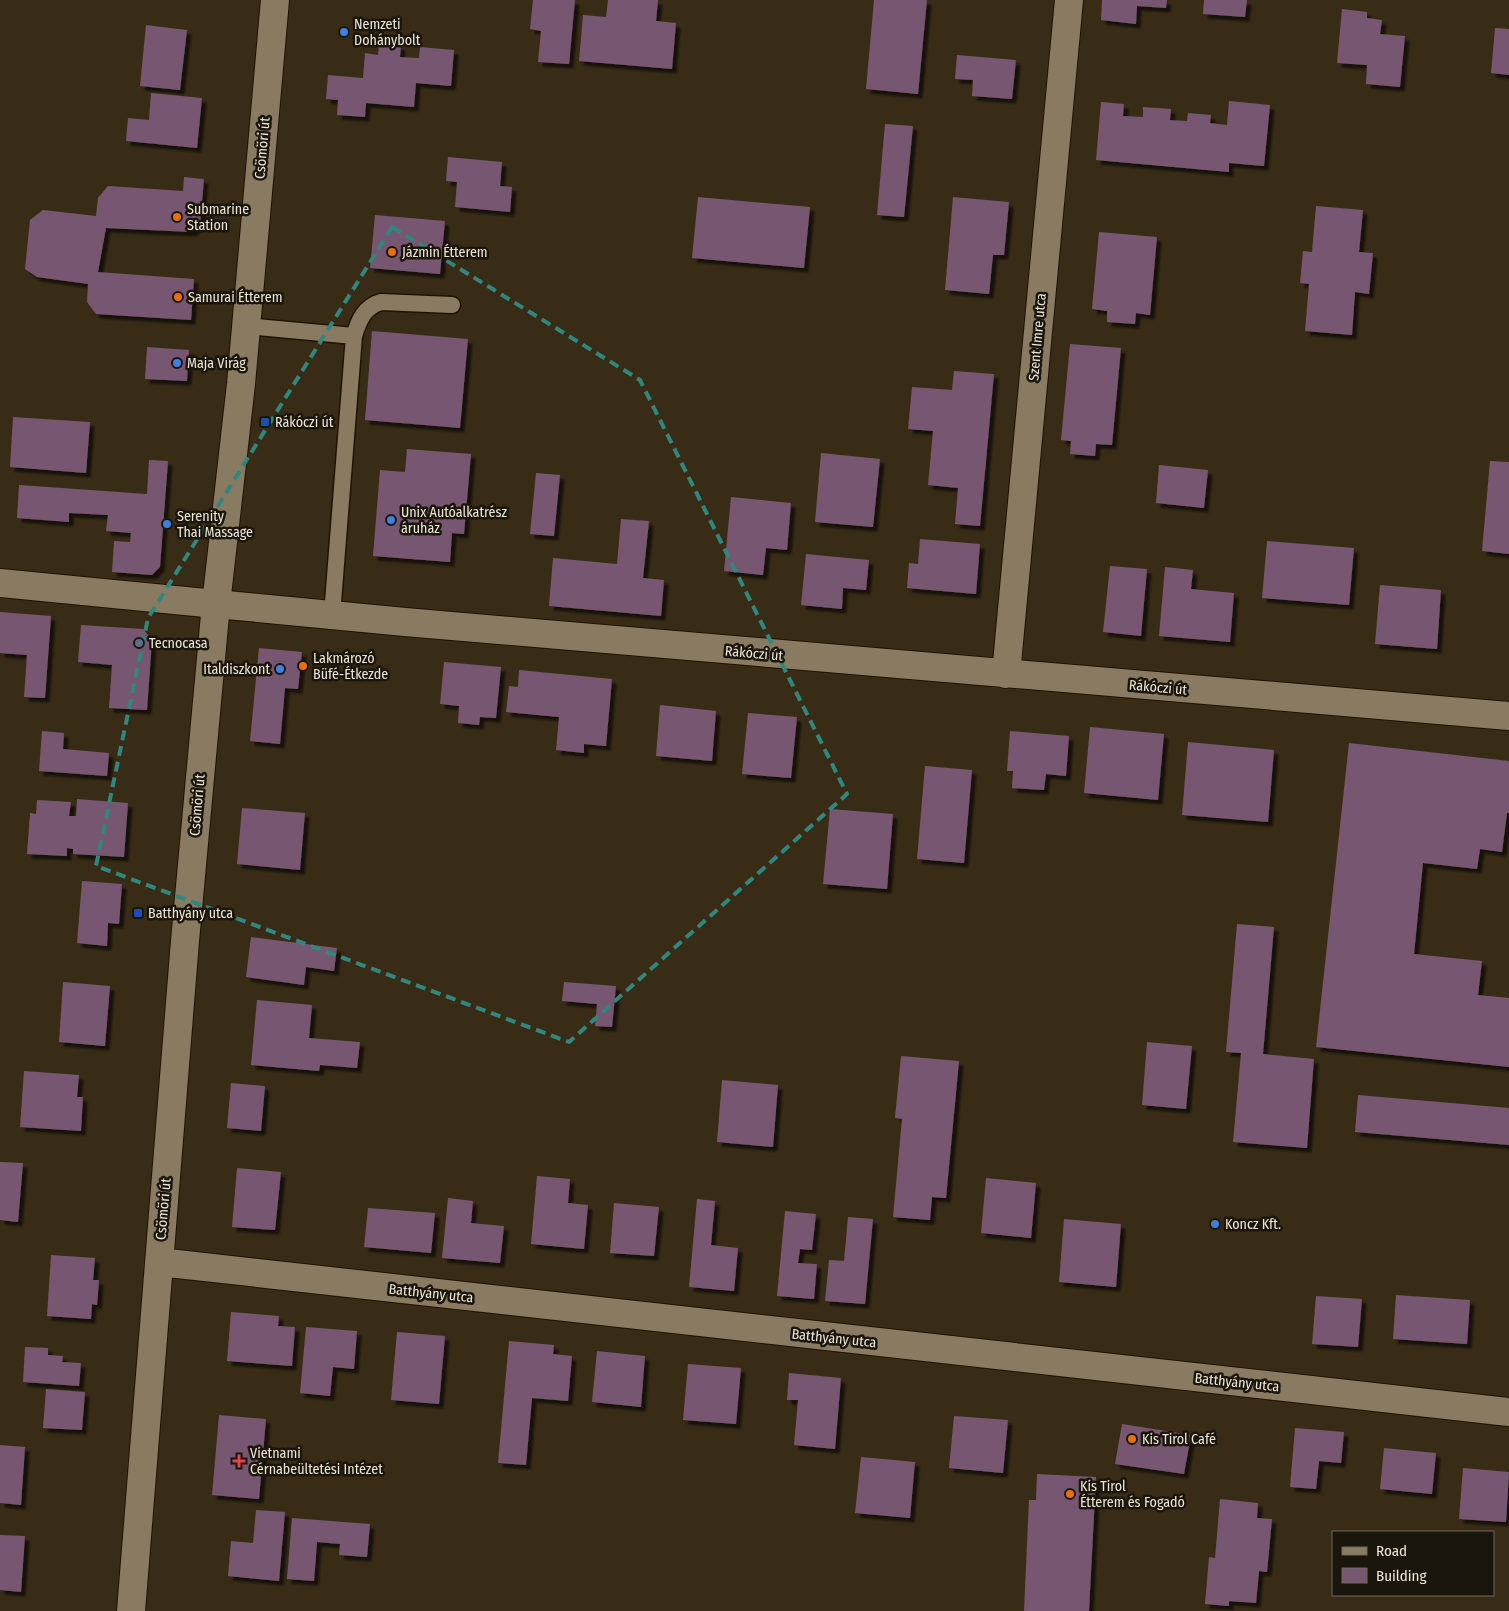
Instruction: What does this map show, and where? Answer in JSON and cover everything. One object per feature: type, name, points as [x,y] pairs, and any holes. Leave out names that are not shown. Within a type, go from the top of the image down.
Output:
[{"type":"street","name":"Csömöri út","points":[[131,1611],[185,940],[216,604],[241,384],[275,0]]},
{"type":"street","name":"Szent Imre utca","points":[[1006,674],[1069,0]]},
{"type":"street","name":"Rákóczi út","points":[[0,583],[405,622],[1509,716]]},
{"type":"street","name":"Batthyány utca","points":[[159,1262],[1509,1412]]},
{"type":"lane","points":[[332,614],[354,336],[360,317],[372,304],[381,302],[452,305]]},
{"type":"lane","points":[[246,326],[354,336]]},
{"type":"highlighted area","points":[[392,227],[640,380],[847,794],[569,1042],[96,866],[148,618]]},
{"type":"building","points":[[533,0],[575,0],[569,64],[538,62],[541,31],[530,29]]},
{"type":"building","points":[[608,0],[658,0],[656,21],[676,23],[672,69],[579,61],[583,15],[606,17]]},
{"type":"building","points":[[874,0],[927,0],[918,94],[866,89]]},
{"type":"building","points":[[1102,0],[1167,0],[1166,8],[1137,6],[1136,24],[1101,20]]},
{"type":"building","points":[[1204,0],[1247,0],[1245,17],[1203,14]]},
{"type":"building","points":[[1342,9],[1367,12],[1367,18],[1382,20],[1380,34],[1405,36],[1400,87],[1366,84],[1367,65],[1337,63]]},
{"type":"building","points":[[146,25],[187,30],[180,90],[140,86]]},
{"type":"building","points":[[1495,28],[1509,29],[1509,75],[1491,73]]},
{"type":"building","points":[[379,44],[401,46],[400,57],[419,58],[420,47],[454,50],[451,86],[416,83],[414,107],[366,103],[365,117],[337,115],[338,100],[326,99],[328,75],[363,78],[365,53],[378,55]]},
{"type":"building","points":[[957,55],[1016,60],[1012,99],[972,96],[973,80],[955,79]]},
{"type":"building","points":[[151,93],[202,98],[197,148],[126,141],[128,118],[149,120]]},
{"type":"building","points":[[1229,101],[1270,105],[1264,166],[1229,163],[1229,172],[1096,160],[1101,102],[1124,104],[1123,116],[1143,117],[1143,107],[1171,109],[1170,120],[1187,121],[1188,113],[1211,115],[1210,123],[1227,125]]},
{"type":"building","points":[[885,124],[913,126],[904,217],[877,215]]},
{"type":"building","points":[[448,157],[502,162],[500,186],[512,187],[510,212],[455,207],[457,182],[446,181]]},
{"type":"building","points":[[184,177],[204,179],[200,225],[192,232],[106,228],[98,272],[194,279],[191,320],[96,314],[87,302],[88,284],[37,277],[25,269],[30,220],[43,210],[96,216],[98,198],[108,186],[183,191]]},
{"type":"building","points":[[698,197],[810,207],[804,268],[692,258]]},
{"type":"building","points":[[953,197],[1009,202],[1004,255],[993,255],[989,294],[945,290]]},
{"type":"building","points":[[1316,206],[1363,210],[1359,252],[1373,253],[1369,294],[1355,292],[1352,335],[1305,331],[1309,284],[1300,283],[1303,251],[1312,252]]},
{"type":"building","points":[[375,215],[445,221],[440,274],[370,268]]},
{"type":"building","points":[[1099,232],[1157,237],[1150,315],[1136,313],[1135,324],[1107,322],[1107,311],[1092,309]]},
{"type":"building","points":[[372,331],[468,339],[460,428],[365,420]]},
{"type":"building","points":[[1070,344],[1121,348],[1112,445],[1096,444],[1095,456],[1070,454],[1071,441],[1061,440]]},
{"type":"building","points":[[147,347],[189,350],[187,381],[145,379]]},
{"type":"building","points":[[954,371],[994,374],[980,526],[955,524],[958,488],[928,485],[933,431],[908,429],[912,387],[952,390]]},
{"type":"building","points":[[13,417],[90,422],[86,473],[10,467]]},
{"type":"building","points":[[407,449],[471,454],[464,534],[452,533],[450,562],[373,556],[380,470],[405,472]]},
{"type":"building","points":[[821,453],[880,459],[873,527],[815,522]]},
{"type":"building","points":[[149,460],[168,461],[160,567],[152,575],[112,572],[114,541],[130,542],[131,533],[106,531],[108,515],[69,513],[69,522],[17,518],[19,485],[147,494]]},
{"type":"building","points":[[1490,461],[1509,462],[1509,554],[1482,551]]},
{"type":"building","points":[[1159,465],[1208,470],[1204,508],[1156,503]]},
{"type":"building","points":[[536,473],[560,475],[554,536],[530,534]]},
{"type":"building","points":[[731,497],[791,503],[787,550],[766,548],[763,575],[724,571]]},
{"type":"building","points":[[621,519],[649,521],[643,578],[664,580],[661,616],[549,606],[553,558],[617,564]]},
{"type":"building","points":[[920,539],[980,544],[976,594],[907,588],[909,563],[918,564]]},
{"type":"building","points":[[1267,541],[1354,548],[1349,605],[1262,598]]},
{"type":"building","points":[[806,554],[869,560],[866,590],[843,588],[842,609],[801,605]]},
{"type":"building","points":[[1110,566],[1147,569],[1141,636],[1103,632]]},
{"type":"building","points":[[1165,567],[1193,570],[1191,589],[1234,593],[1230,642],[1159,636]]},
{"type":"building","points":[[1380,585],[1441,590],[1437,649],[1375,644]]},
{"type":"building","points":[[0,612],[51,616],[45,698],[24,697],[27,655],[0,653]]},
{"type":"building","points":[[81,625],[143,629],[152,640],[147,710],[109,708],[112,665],[78,662]]},
{"type":"building","points":[[259,648],[302,652],[298,689],[285,688],[280,744],[250,741]]},
{"type":"building","points":[[444,662],[501,667],[496,718],[480,717],[479,725],[458,723],[459,706],[440,704]]},
{"type":"building","points":[[519,670],[612,679],[606,746],[584,744],[584,753],[556,750],[559,717],[506,712],[509,686],[518,687]]},
{"type":"building","points":[[660,705],[716,711],[712,761],[656,756]]},
{"type":"building","points":[[748,713],[797,717],[791,778],[742,774]]},
{"type":"building","points":[[1090,727],[1164,734],[1158,800],[1084,793]]},
{"type":"building","points":[[42,731],[64,733],[63,749],[109,753],[107,776],[39,771]]},
{"type":"building","points":[[1010,731],[1069,736],[1066,776],[1046,774],[1044,790],[1012,788],[1013,771],[1007,771]]},
{"type":"building","points":[[1188,742],[1274,750],[1268,822],[1182,815]]},
{"type":"building","points":[[1349,743],[1509,761],[1509,813],[1507,813],[1502,852],[1480,849],[1477,869],[1423,863],[1414,954],[1482,961],[1478,995],[1509,998],[1509,1067],[1316,1047]]},
{"type":"building","points":[[925,766],[972,770],[964,863],[917,859]]},
{"type":"building","points":[[77,799],[128,803],[124,857],[73,854],[73,849],[67,848],[67,856],[27,854],[30,813],[36,814],[37,800],[71,802],[69,816],[76,816]]},
{"type":"building","points":[[242,808],[305,813],[300,870],[237,864]]},
{"type":"building","points":[[830,809],[893,814],[887,889],[823,884]]},
{"type":"building","points":[[82,881],[122,884],[119,924],[108,923],[107,946],[77,943]]},
{"type":"building","points":[[1237,924],[1274,927],[1263,1054],[1314,1059],[1307,1148],[1233,1142],[1241,1053],[1226,1052]]},
{"type":"building","points":[[251,937],[337,948],[334,971],[306,967],[304,985],[246,977]]},
{"type":"building","points":[[63,982],[110,986],[105,1046],[59,1042]]},
{"type":"building","points":[[564,982],[616,986],[612,1027],[595,1026],[597,1004],[562,1001]]},
{"type":"building","points":[[257,1000],[312,1005],[309,1038],[360,1042],[357,1068],[320,1065],[319,1071],[251,1065]]},
{"type":"building","points":[[1147,1042],[1192,1046],[1186,1109],[1142,1105]]},
{"type":"building","points":[[901,1056],[959,1061],[946,1198],[932,1197],[930,1220],[893,1217],[902,1119],[895,1118]]},
{"type":"building","points":[[24,1071],[79,1075],[77,1097],[83,1097],[81,1131],[20,1127]]},
{"type":"building","points":[[722,1080],[778,1085],[773,1147],[717,1142]]},
{"type":"building","points":[[231,1083],[265,1086],[261,1131],[227,1128]]},
{"type":"building","points":[[1358,1095],[1509,1108],[1509,1145],[1355,1132]]},
{"type":"building","points":[[0,1162],[23,1163],[18,1222],[0,1220]]},
{"type":"building","points":[[237,1168],[281,1172],[275,1230],[232,1227]]},
{"type":"building","points":[[537,1176],[570,1179],[568,1203],[588,1205],[584,1249],[531,1244]]},
{"type":"building","points":[[986,1178],[1036,1183],[1031,1238],[981,1233]]},
{"type":"building","points":[[448,1198],[473,1201],[471,1223],[504,1226],[500,1263],[442,1258]]},
{"type":"building","points":[[697,1199],[715,1201],[711,1245],[738,1248],[734,1291],[689,1287]]},
{"type":"building","points":[[614,1203],[659,1207],[654,1256],[610,1253]]},
{"type":"building","points":[[368,1208],[435,1213],[431,1253],[364,1247]]},
{"type":"building","points":[[785,1211],[816,1214],[812,1250],[800,1249],[798,1263],[817,1264],[814,1299],[777,1296]]},
{"type":"building","points":[[848,1217],[873,1219],[865,1304],[825,1301],[829,1260],[844,1261]]},
{"type":"building","points":[[1064,1219],[1121,1224],[1116,1287],[1059,1282]]},
{"type":"building","points":[[51,1255],[95,1258],[93,1280],[99,1280],[97,1305],[92,1304],[91,1319],[47,1316]]},
{"type":"building","points":[[1396,1295],[1470,1300],[1467,1344],[1393,1339]]},
{"type":"building","points":[[1316,1296],[1362,1299],[1358,1347],[1312,1344]]},
{"type":"building","points":[[231,1312],[279,1316],[278,1326],[295,1327],[292,1366],[227,1361]]},
{"type":"building","points":[[306,1327],[357,1331],[354,1369],[333,1367],[330,1396],[300,1393]]},
{"type":"building","points":[[397,1332],[445,1336],[439,1404],[391,1400]]},
{"type":"building","points":[[509,1341],[554,1345],[553,1354],[572,1356],[568,1401],[532,1398],[526,1465],[498,1463]]},
{"type":"building","points":[[25,1347],[48,1348],[48,1355],[63,1356],[62,1362],[81,1363],[79,1386],[23,1382]]},
{"type":"building","points":[[597,1351],[645,1356],[641,1407],[592,1402]]},
{"type":"building","points":[[688,1364],[741,1368],[736,1424],[683,1420]]},
{"type":"building","points":[[789,1373],[841,1378],[835,1449],[794,1445],[798,1400],[787,1400]]},
{"type":"building","points":[[46,1389],[85,1392],[82,1430],[43,1428]]},
{"type":"building","points":[[219,1415],[266,1419],[259,1499],[212,1495]]},
{"type":"building","points":[[954,1416],[1008,1420],[1003,1473],[949,1468]]},
{"type":"building","points":[[1122,1424],[1191,1435],[1184,1474],[1115,1464]]},
{"type":"building","points":[[1295,1428],[1344,1432],[1341,1463],[1319,1461],[1316,1489],[1290,1487]]},
{"type":"building","points":[[0,1445],[25,1447],[21,1505],[0,1503]]},
{"type":"building","points":[[1384,1448],[1436,1453],[1432,1494],[1380,1489]]},
{"type":"building","points":[[861,1457],[915,1462],[910,1518],[855,1513]]},
{"type":"building","points":[[1463,1468],[1509,1472],[1506,1522],[1459,1519]]},
{"type":"building","points":[[1037,1474],[1096,1477],[1089,1611],[1024,1611],[1029,1500],[1036,1500]]},
{"type":"building","points":[[1220,1499],[1258,1503],[1257,1518],[1272,1519],[1267,1572],[1259,1571],[1256,1603],[1229,1601],[1229,1606],[1205,1604],[1209,1557],[1215,1558]]},
{"type":"building","points":[[256,1510],[285,1512],[279,1581],[228,1576],[231,1541],[253,1543]]},
{"type":"building","points":[[292,1518],[370,1524],[367,1557],[339,1555],[340,1544],[317,1542],[314,1581],[287,1579]]},
{"type":"building","points":[[0,1535],[25,1536],[21,1592],[0,1590]]},
{"type":"place","name":"Nemzeti Dohánybolt","points":[[344,32]]},
{"type":"place","name":"Submarine Station","points":[[177,217]]},
{"type":"place","name":"Jázmin Étterem","points":[[392,252]]},
{"type":"place","name":"Samurai Étterem","points":[[178,297]]},
{"type":"place","name":"Maja Virág","points":[[177,363]]},
{"type":"place","name":"Rákóczi út","points":[[265,422]]},
{"type":"place","name":"Unix Autóalkatrész áruház","points":[[391,520]]},
{"type":"place","name":"Serenity Thai Massage","points":[[167,524]]},
{"type":"place","name":"Tecnocasa","points":[[139,643]]},
{"type":"place","name":"Lakmározó Büfé-Étkezde","points":[[303,666]]},
{"type":"place","name":"Italdiszkont","points":[[280,669]]},
{"type":"place","name":"Batthyány utca","points":[[138,913]]},
{"type":"place","name":"Koncz Kft.","points":[[1215,1224]]},
{"type":"place","name":"Kis Tirol Café","points":[[1132,1439]]},
{"type":"place","name":"Vietnami Cérnabeültetési Intézet","points":[[239,1461]]},
{"type":"place","name":"Kis Tirol Étterem és Fogadó","points":[[1070,1494]]}]
